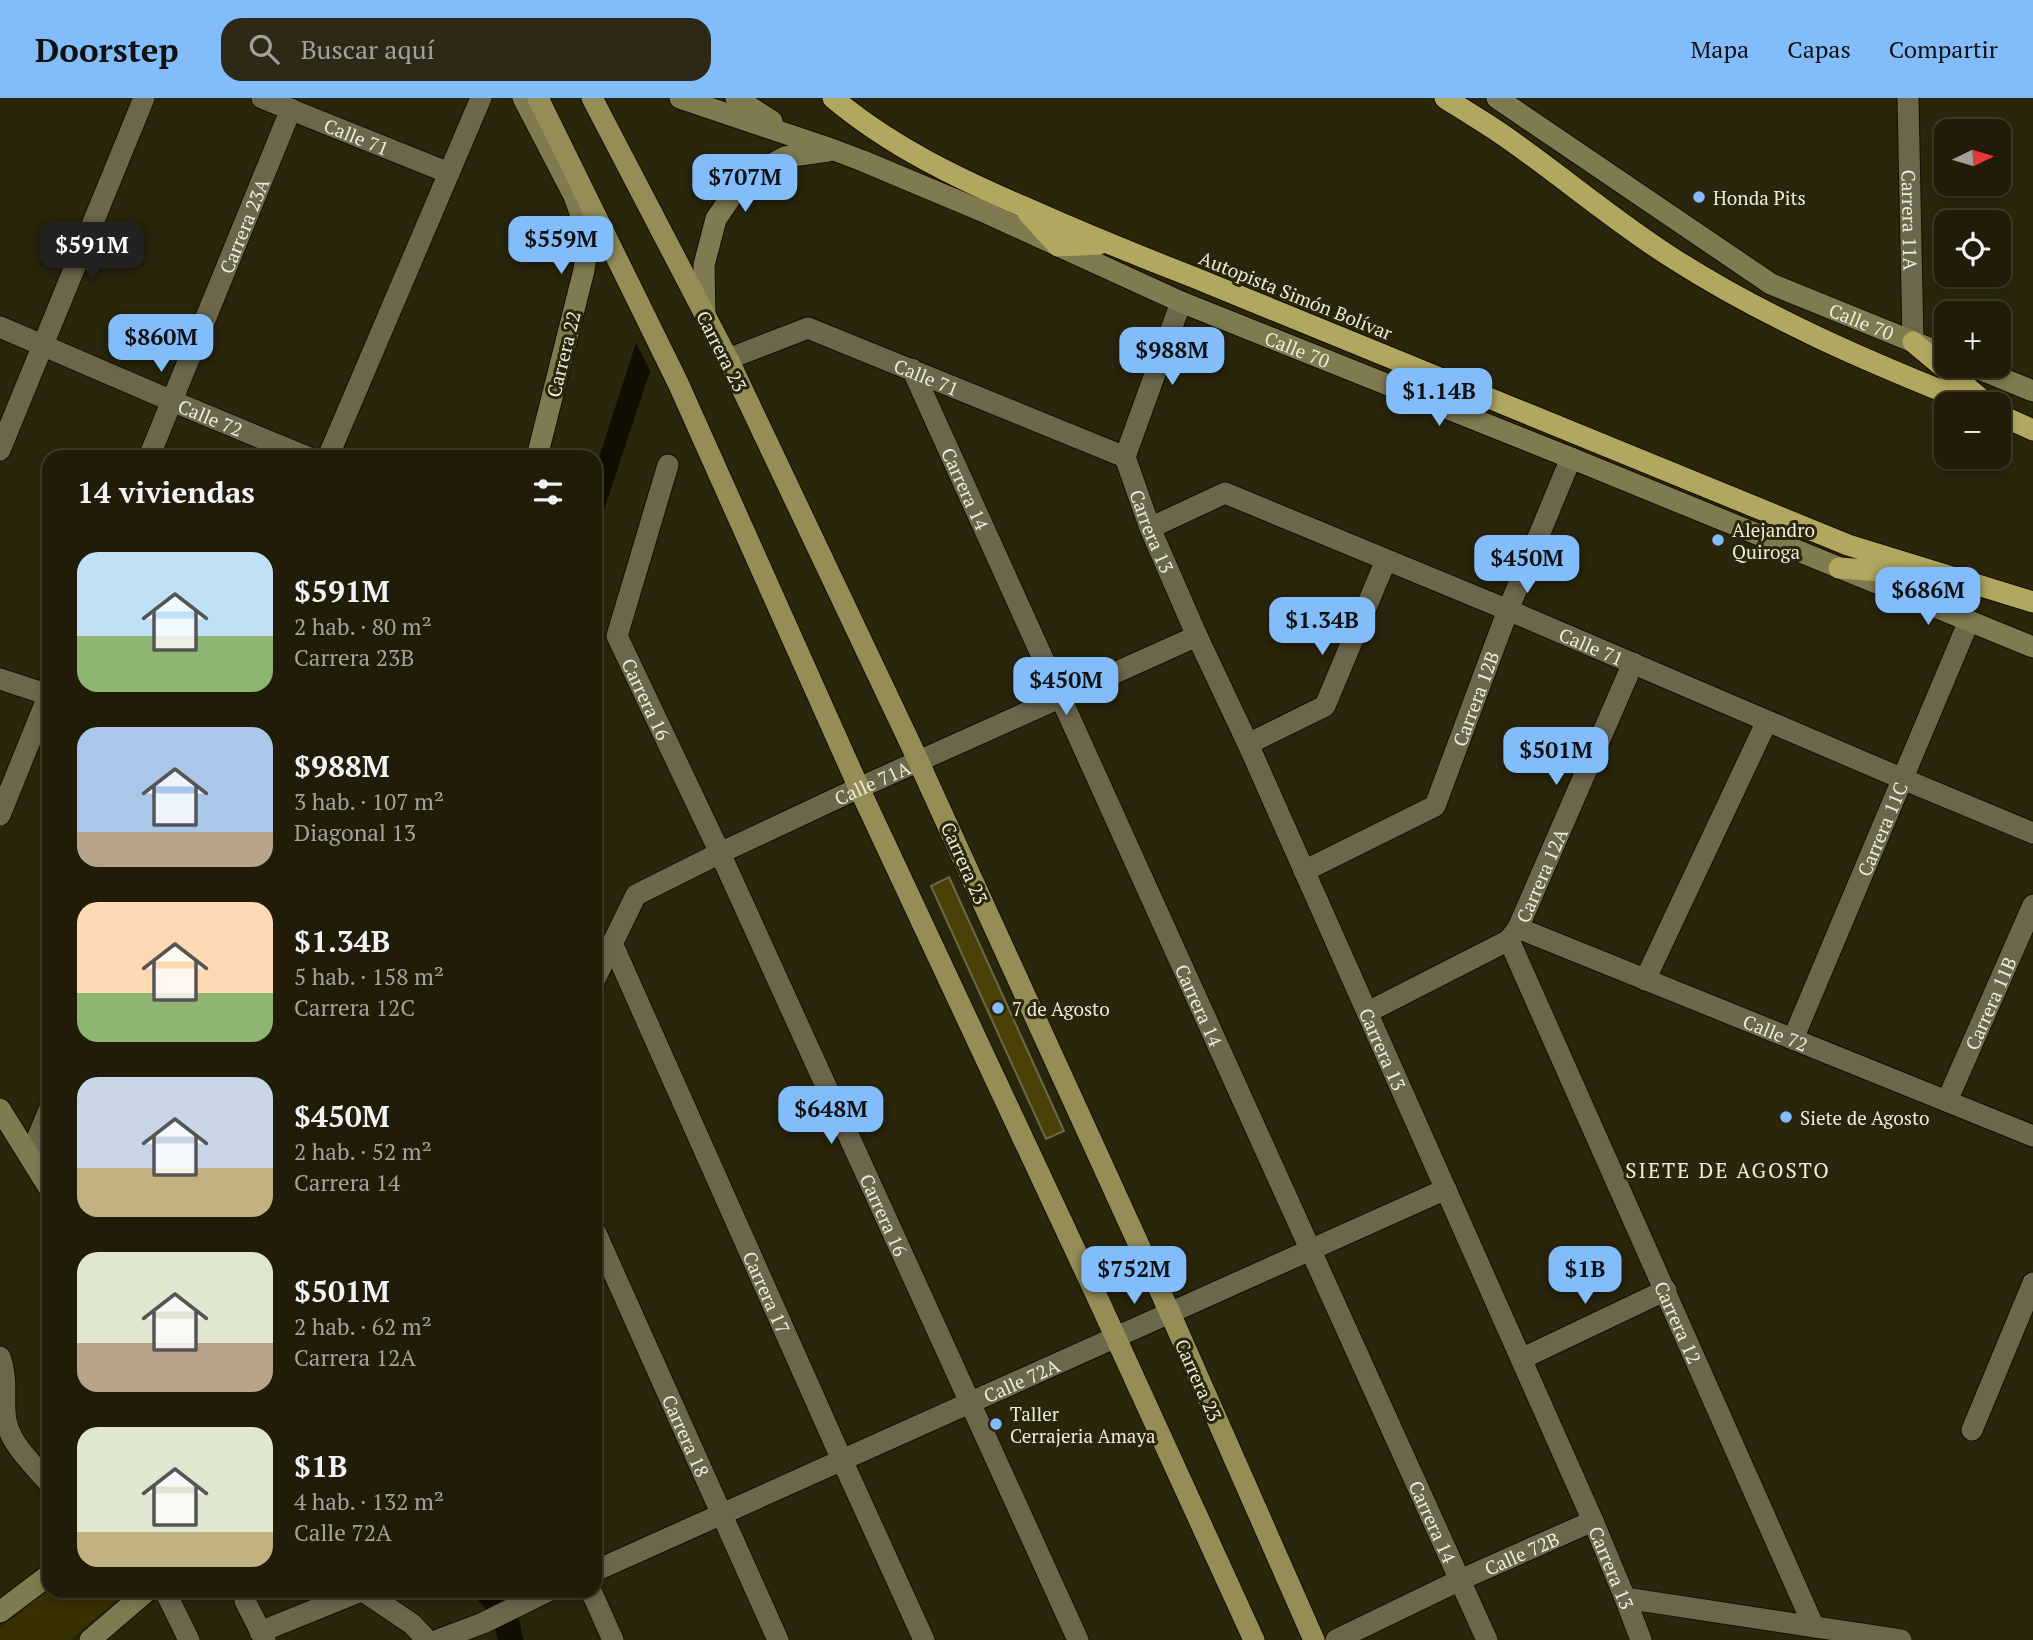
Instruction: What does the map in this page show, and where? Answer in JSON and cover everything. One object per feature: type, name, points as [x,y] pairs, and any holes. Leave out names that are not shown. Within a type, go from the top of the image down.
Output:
[{"type":"highway","name":"Autopista Simón Bolívar","points":[[833,98],[866,123],[971,185],[1105,243],[1848,545],[2033,602]]},
{"type":"highway","points":[[1445,98],[1503,135],[1587,199],[1674,259],[1765,313],[1944,392]]},
{"type":"highway","points":[[1022,206],[1058,246],[1105,243]]},
{"type":"highway","points":[[1913,342],[1972,392]]},
{"type":"highway","points":[[2011,419],[2033,430]]},
{"type":"highway","points":[[1839,568],[1951,576]]},
{"type":"main road","points":[[538,98],[678,383],[859,788],[1254,1640]]},
{"type":"main road","name":"Carrera 23","points":[[592,98],[728,359],[919,762],[1170,1313],[1314,1640]]},
{"type":"street","points":[[0,450],[144,98]]},
{"type":"street","name":"Calle 71","points":[[262,98],[449,173]]},
{"type":"street","points":[[331,450],[481,98]]},
{"type":"street","name":"Carrera 22","points":[[523,98],[574,196],[584,224],[587,249],[539,450]]},
{"type":"street","name":"Calle 70","points":[[680,98],[834,150],[982,211],[1181,302],[2033,647]]},
{"type":"street","points":[[736,98],[799,138]]},
{"type":"street","name":"Calle 70","points":[[1497,98],[1771,284],[1934,350]]},
{"type":"street","name":"Carrera 11A","points":[[1908,98],[1913,342]]},
{"type":"street","name":"Carrera 23A","points":[[152,450],[291,109]]},
{"type":"street","points":[[705,316],[704,265],[716,219],[733,194],[752,175],[785,157],[834,150]]},
{"type":"street","points":[[1125,457],[1181,302]]},
{"type":"street","name":"Calle 72","points":[[0,327],[290,450]]},
{"type":"street","name":"Calle 71","points":[[728,359],[808,328],[1125,457]]},
{"type":"street","name":"Carrera 14","points":[[912,369],[1488,1640]]},
{"type":"street","points":[[2001,378],[2033,391]]},
{"type":"street","name":"Carrera 13","points":[[1125,457],[1150,528],[1197,636],[1368,1012],[1593,1521],[1641,1640]]},
{"type":"street","name":"Carrera 12B","points":[[1304,871],[1435,806],[1508,610],[1571,458]]},
{"type":"street","name":"Carrera 16","points":[[668,465],[617,636],[720,853],[1078,1640]]},
{"type":"street","name":"Calle 71","points":[[1150,528],[1225,493],[2033,833]]},
{"type":"street","points":[[1248,744],[1325,706],[1386,561]]},
{"type":"street","name":"Carrera 11C","points":[[1793,1039],[1969,621]]},
{"type":"street","name":"Calle 71A","points":[[602,964],[636,895],[859,788],[1197,636]]},
{"type":"street","name":"Carrera 12A","points":[[1368,1012],[1513,934],[1633,663]]},
{"type":"street","points":[[0,678],[42,693]]},
{"type":"street","points":[[0,815],[42,712]]},
{"type":"street","points":[[1645,980],[1767,720]]},
{"type":"street","name":"Carrera 11B","points":[[1947,1101],[2033,905]]},
{"type":"street","name":"Calle 72","points":[[1513,934],[1645,980],[2033,1136]]},
{"type":"street","name":"Carrera 12","points":[[1513,934],[1814,1627]]},
{"type":"street","name":"Carrera 17","points":[[612,943],[924,1640]]},
{"type":"street","points":[[0,1109],[42,1176]]},
{"type":"street","points":[[30,1156],[42,1127]]},
{"type":"street","name":"Calle 72A","points":[[602,1568],[1446,1189]]},
{"type":"street","name":"Carrera 18","points":[[602,1247],[778,1640]]},
{"type":"street","points":[[1972,1430],[2033,1283]]},
{"type":"street","points":[[1521,1359],[1666,1290]]},
{"type":"street","points":[[0,1357],[6,1388],[5,1416],[11,1439],[42,1475]]},
{"type":"street","name":"Calle 72B","points":[[1336,1640],[1460,1580],[1593,1521]]},
{"type":"street","points":[[3,1604],[42,1579]]},
{"type":"street","points":[[90,1640],[139,1598]]},
{"type":"street","points":[[168,1598],[189,1640]]},
{"type":"street","points":[[245,1601],[263,1636],[347,1598]]},
{"type":"street","points":[[372,1598],[412,1625],[427,1640]]},
{"type":"street","points":[[438,1640],[483,1623],[521,1598]]},
{"type":"street","points":[[594,1598],[613,1640]]},
{"type":"street","points":[[1625,1598],[1901,1640]]},
{"type":"shaded area","points":[[636,343],[650,371],[602,516],[601,450]]},
{"type":"shaded area","points":[[42,1595],[42,1598],[119,1598],[70,1640],[0,1640],[0,1628]]},
{"type":"shaded area","points":[[476,1598],[507,1598],[520,1622],[523,1640],[498,1640],[488,1613]]},
{"type":"building","name":"7 de Agosto","points":[[949,877],[1064,1131],[1046,1139],[931,886]]},
{"type":"place","name":"Honda Pits","points":[[1699,197]]},
{"type":"place","name":"Alejandro Quiroga","points":[[1718,540]]},
{"type":"place","name":"7 de Agosto","points":[[998,1008]]},
{"type":"place","name":"Siete de Agosto","points":[[1786,1117]]},
{"type":"place","name":"Taller Cerrajeria Amaya","points":[[996,1424]]},
{"type":"district","name":"SIETE DE AGOSTO","points":[[1728,1170]]}]
